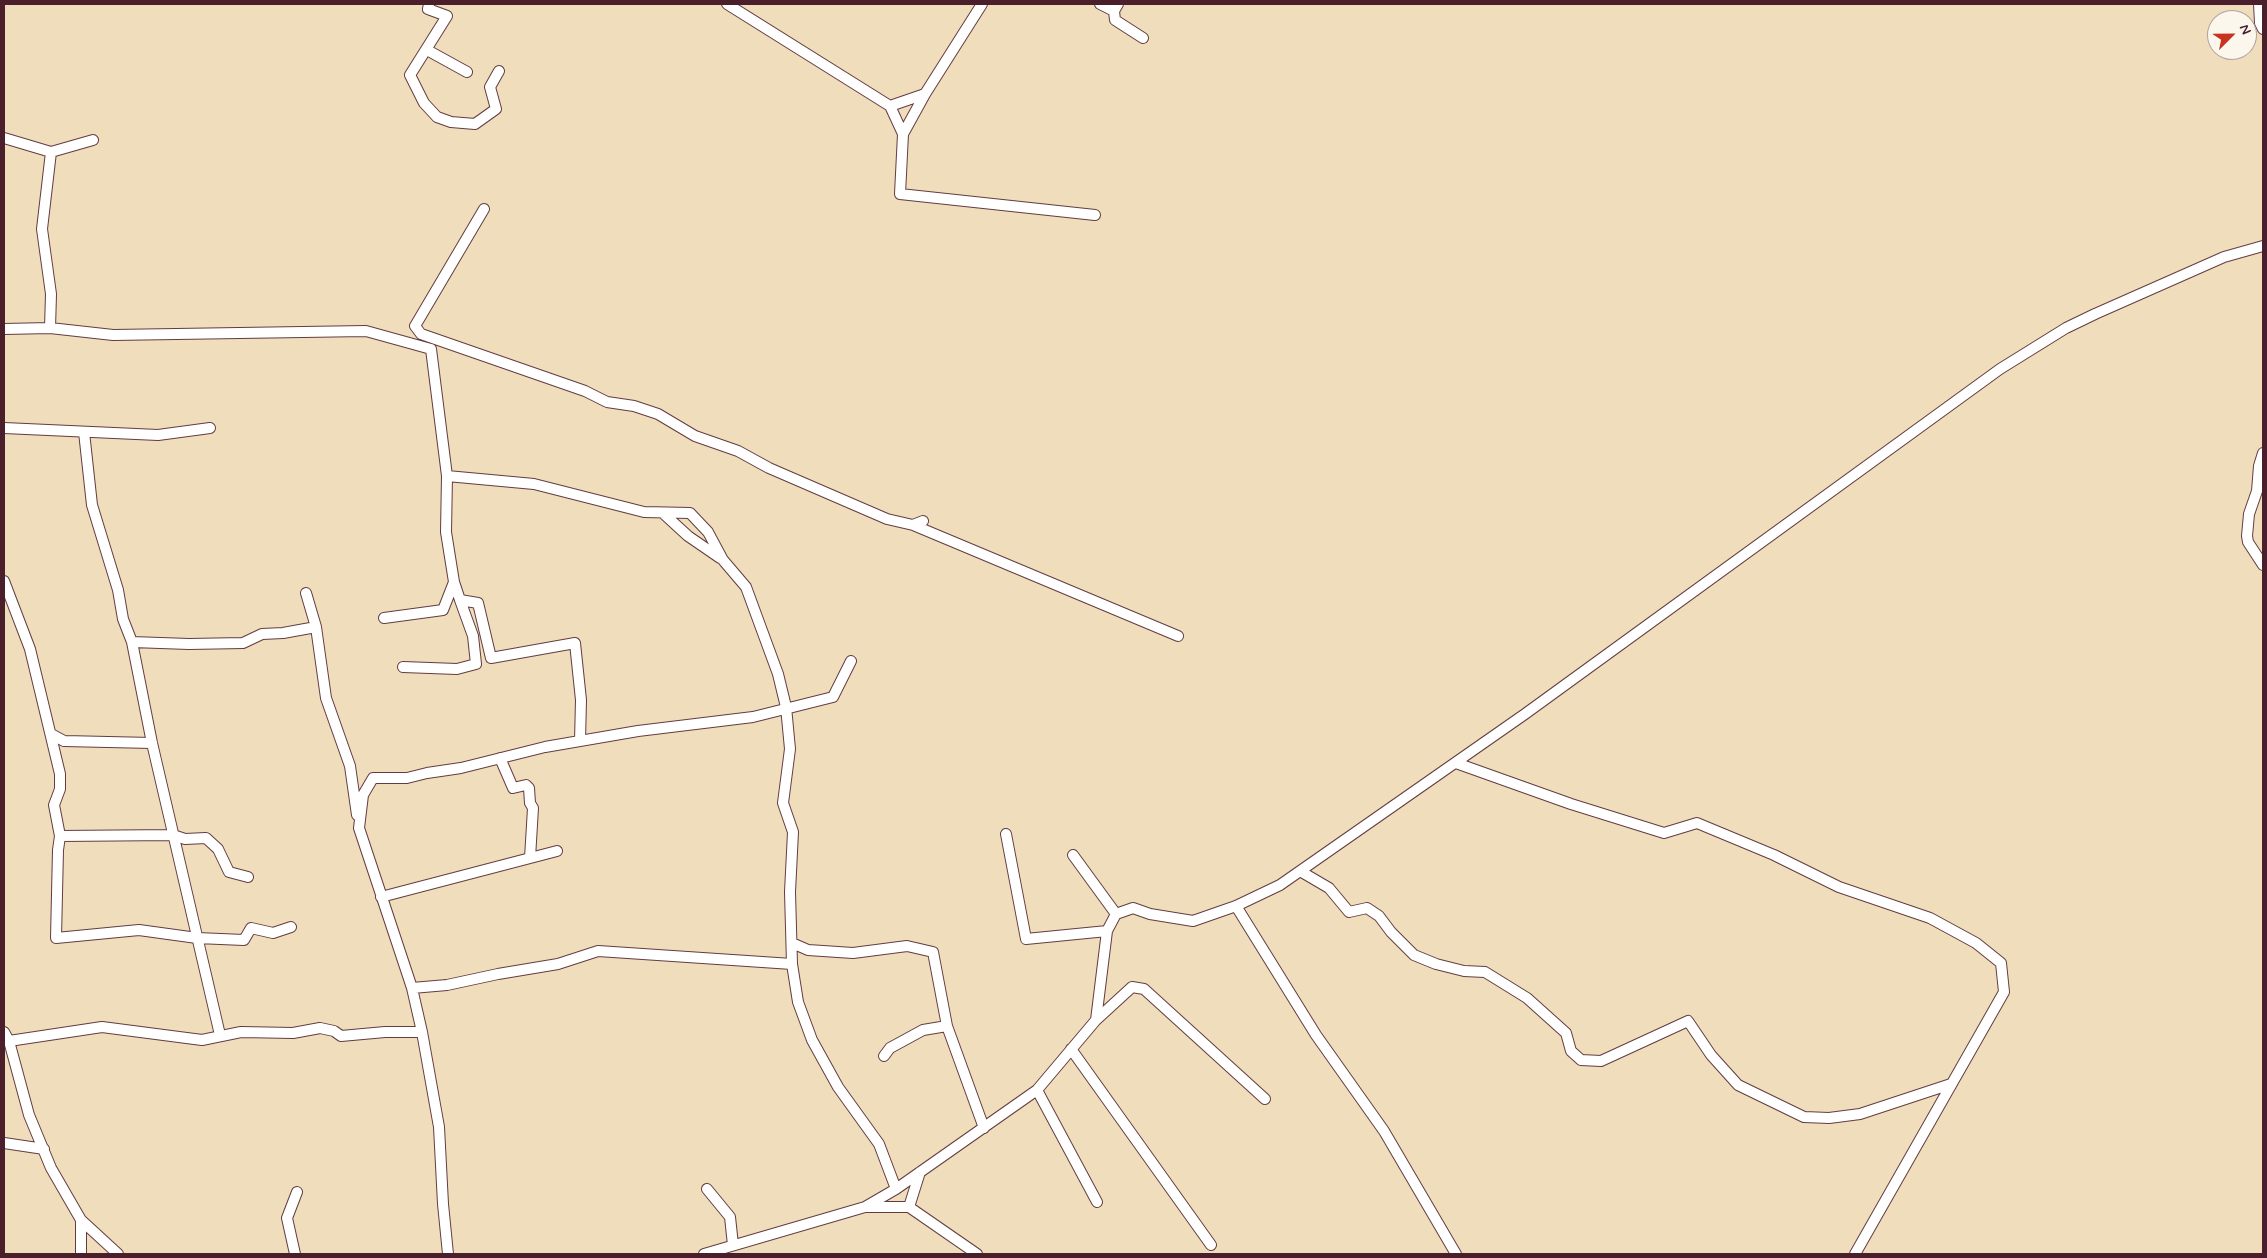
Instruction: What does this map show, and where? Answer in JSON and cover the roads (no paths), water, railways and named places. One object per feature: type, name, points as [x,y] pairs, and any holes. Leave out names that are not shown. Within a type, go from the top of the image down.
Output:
[{"type":"street","points":[[429,4],[428,9],[447,16],[410,75],[424,104],[437,117],[451,122],[475,124],[496,109],[490,87],[499,71]]},
{"type":"street","points":[[727,4],[890,106],[903,134]]},
{"type":"street","points":[[982,4],[925,94],[903,134],[900,194],[1095,215]]},
{"type":"street","points":[[1100,4],[1116,7],[1115,20],[1143,38]]},
{"type":"street","points":[[2259,4],[2260,23],[2263,29]]},
{"type":"street","points":[[427,50],[466,72]]},
{"type":"street","points":[[890,106],[925,94]]},
{"type":"street","points":[[4,138],[51,152],[93,140]]},
{"type":"street","points":[[50,328],[51,294],[42,230],[51,152]]},
{"type":"street","points":[[484,208],[415,326],[420,334],[585,391],[607,402],[634,406],[658,414],[695,436],[738,451],[769,468],[887,519],[918,523],[1178,636]]},
{"type":"street","points":[[1096,1020],[1106,932],[1116,914],[1133,908],[1150,914],[1194,921],[1236,906],[1280,885],[1456,763],[1826,497],[2000,369],[2066,328],[2095,314],[2224,257],[2263,246]]},
{"type":"street","points":[[4,329],[50,328],[113,335],[366,331],[430,349],[447,476],[446,532],[454,582],[473,636],[476,664],[458,669],[403,668]]},
{"type":"street","points":[[4,428],[158,435],[210,428]]},
{"type":"street","points":[[84,432],[92,505],[118,590],[123,619],[132,642],[152,743],[220,1035]]},
{"type":"street","points":[[2263,453],[2259,466],[2257,491],[2249,514],[2247,536],[2248,542],[2263,565]]},
{"type":"street","points":[[447,476],[534,484],[644,512],[664,514],[690,512],[708,532],[723,560],[746,587],[778,674],[786,707],[790,749],[783,802],[793,832],[790,892],[792,964],[798,1002],[812,1040],[838,1087],[879,1144],[896,1189]]},
{"type":"street","points":[[664,514],[688,536],[723,560]]},
{"type":"street","points":[[4,581],[30,649],[60,774],[60,789],[54,805],[60,836],[56,938],[139,930],[198,938],[244,940],[251,928],[273,932],[291,927]]},
{"type":"street","points":[[384,618],[443,610],[454,582]]},
{"type":"street","points":[[306,593],[316,627],[326,698],[350,766],[359,828],[412,988],[422,1032],[439,1127],[442,1204],[448,1254]]},
{"type":"street","points":[[460,600],[478,603],[491,658],[575,644],[581,700],[580,741]]},
{"type":"street","points":[[132,642],[243,643],[262,634],[283,633],[316,627]]},
{"type":"street","points":[[359,828],[363,795],[373,778],[407,778],[462,768],[580,741],[752,717],[786,707],[833,697],[851,661]]},
{"type":"street","points":[[51,734],[64,741],[152,743]]},
{"type":"street","points":[[500,758],[513,788],[526,786],[529,788],[530,803],[533,808],[530,858]]},
{"type":"street","points":[[1456,763],[1571,804],[1664,833],[1697,823],[1774,855],[1838,887],[1930,918],[1976,943],[2000,963],[2004,992],[1855,1254]]},
{"type":"street","points":[[1006,834],[1026,939],[1106,932]]},
{"type":"street","points":[[60,836],[173,835],[185,839],[206,838],[218,849],[229,872],[248,877]]},
{"type":"street","points":[[381,897],[557,851]]},
{"type":"street","points":[[1073,855],[1116,914]]},
{"type":"street","points":[[1300,871],[1329,888],[1349,912],[1367,908],[1379,916],[1391,932],[1414,954],[1436,964],[1464,972],[1485,972],[1528,998],[1566,1033],[1571,1051],[1580,1060],[1601,1061],[1688,1021],[1711,1055],[1738,1085],[1804,1117],[1829,1118],[1860,1114],[1952,1084]]},
{"type":"street","points":[[1236,906],[1316,1035],[1384,1131],[1456,1254]]},
{"type":"street","points":[[792,943],[808,950],[844,952],[907,946],[933,952],[947,1026],[984,1128]]},
{"type":"street","points":[[412,988],[447,985],[558,964],[598,951],[792,964]]},
{"type":"street","points":[[704,1254],[865,1207],[896,1189],[1037,1090],[1096,1020],[1132,987],[1144,989],[1265,1099]]},
{"type":"street","points":[[9,1042],[102,1026],[202,1040],[241,1032],[293,1033],[320,1028],[340,1036],[385,1032],[422,1032]]},
{"type":"street","points":[[884,1056],[890,1048],[923,1030],[947,1026]]},
{"type":"street","points":[[4,1032],[9,1042],[29,1115],[51,1168],[81,1220],[118,1254]]},
{"type":"street","points":[[1071,1049],[1211,1244]]},
{"type":"street","points":[[1037,1090],[1098,1202]]},
{"type":"street","points":[[4,1143],[44,1149]]},
{"type":"street","points":[[909,1207],[920,1172]]},
{"type":"street","points":[[707,1189],[730,1217],[734,1246]]},
{"type":"street","points":[[295,1254],[287,1218],[297,1192]]},
{"type":"street","points":[[865,1207],[909,1207],[977,1254]]},
{"type":"street","points":[[80,1254],[81,1220]]}]
